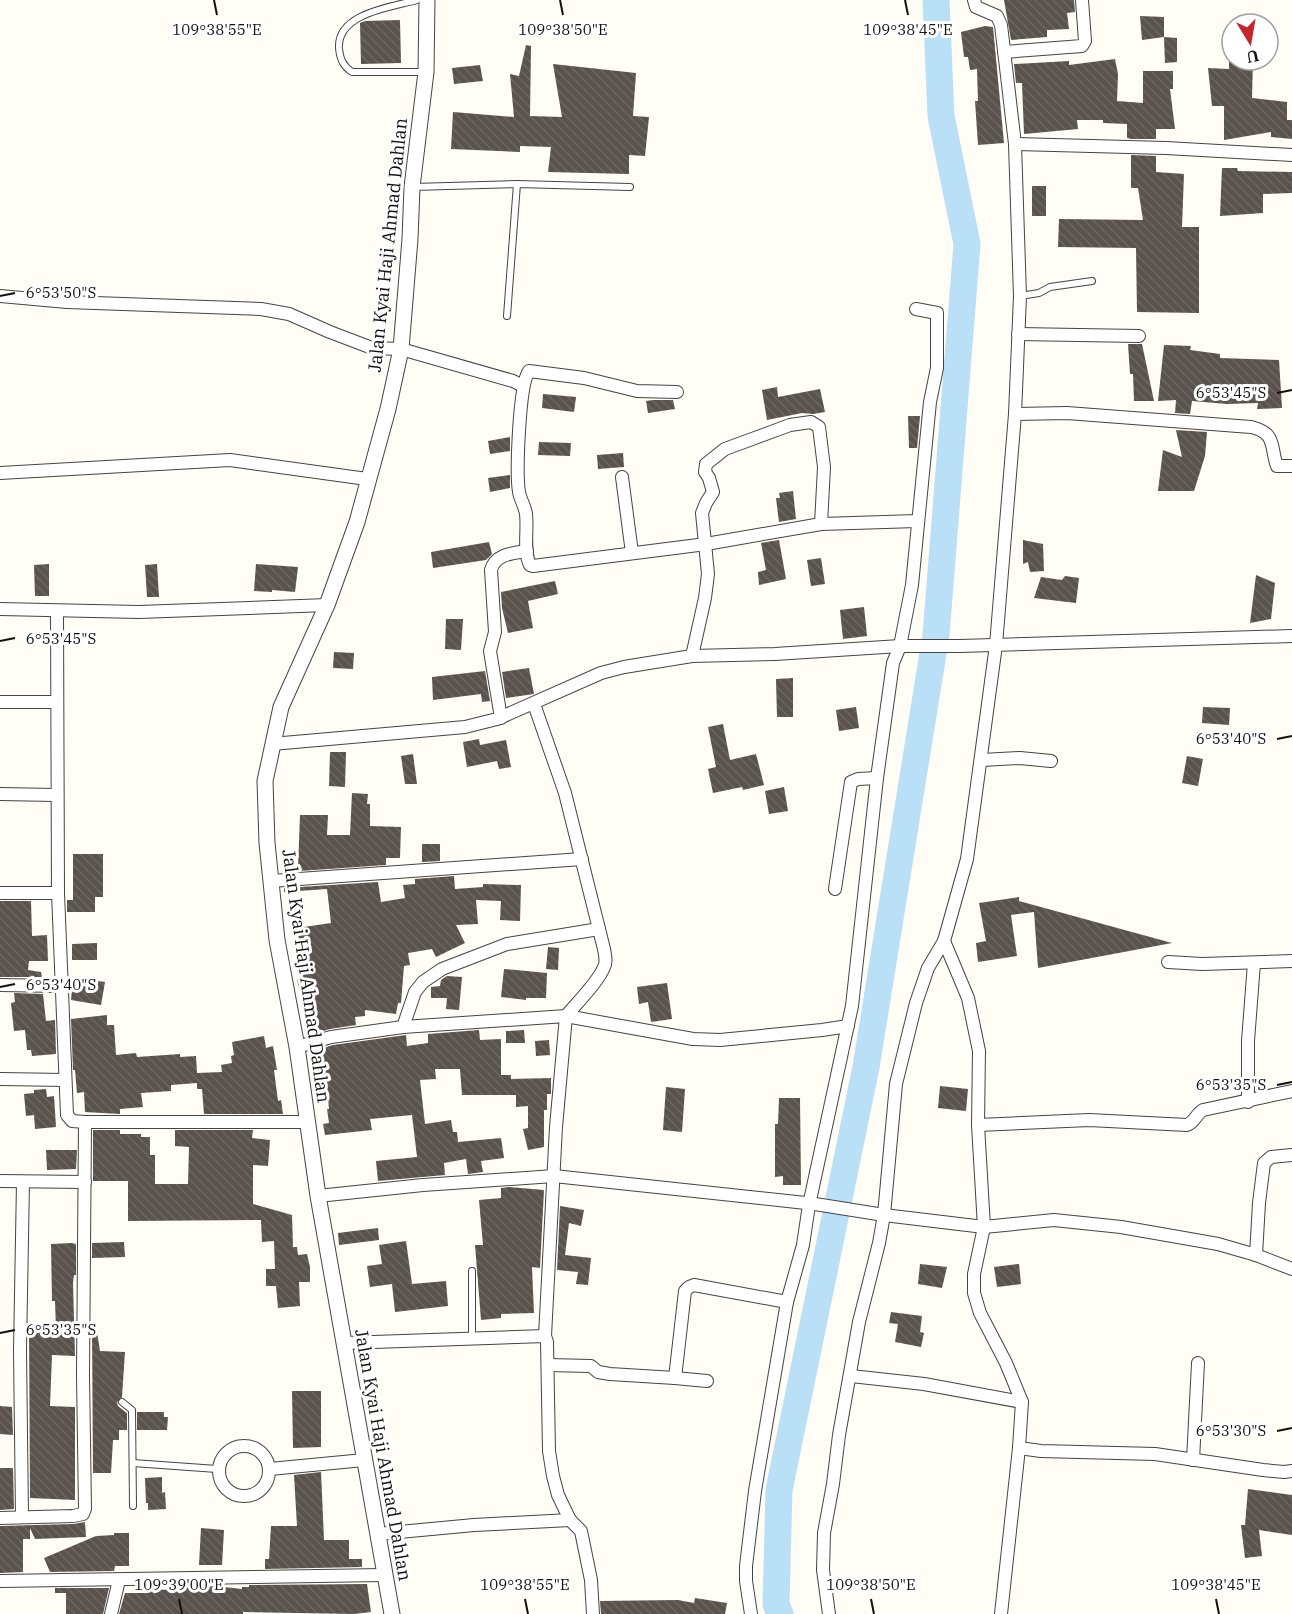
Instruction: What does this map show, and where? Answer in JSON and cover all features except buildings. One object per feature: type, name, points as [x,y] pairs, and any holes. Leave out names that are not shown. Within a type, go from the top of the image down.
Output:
[{"type":"street","name":"Jalan Kyai Haji Ahmad Dahlan","points":[[392,1614],[383,1575],[378,1534],[318,1196],[297,1047],[277,940],[265,781],[281,707],[327,605],[357,522],[388,409],[401,349],[412,186],[426,72],[427,0]]},
{"type":"street","points":[[829,1614],[823,1570],[824,1533],[859,1322],[884,1215],[896,1084],[916,1003],[928,968],[944,941],[967,859],[996,645],[1015,414],[1020,296],[1015,144],[999,20],[997,16],[976,7],[974,0]]},
{"type":"street","points":[[1004,52],[1082,46],[1085,41],[1083,0]]},
{"type":"street","points":[[1015,144],[1166,148],[1292,155]]},
{"type":"street","points":[[0,296],[67,302],[261,309],[289,314],[372,348],[401,349],[513,381],[523,386]]},
{"type":"street","points":[[751,1614],[746,1566],[763,1438],[787,1302],[803,1245],[852,1006],[877,778],[893,663],[905,646],[930,402],[937,368],[938,317],[934,311],[916,309]]},
{"type":"street","points":[[1018,334],[1139,336]]},
{"type":"street","points":[[677,392],[637,391],[584,378],[529,371],[523,386],[517,473],[519,493],[526,514],[528,562],[533,566],[632,554],[821,524],[918,521]]},
{"type":"street","points":[[1015,414],[1067,413],[1251,427],[1264,431],[1268,435],[1277,466],[1292,466]]},
{"type":"street","points":[[692,656],[708,574],[702,513],[713,492],[705,472],[705,464],[725,449],[747,440],[802,423],[815,424],[819,427],[824,467],[821,524]]},
{"type":"street","points":[[0,473],[230,459],[367,479]]},
{"type":"street","points":[[622,477],[632,554]]},
{"type":"street","points":[[501,718],[490,651],[495,632],[490,570],[492,564],[499,558],[527,551]]},
{"type":"street","points":[[0,609],[139,612],[327,605]]},
{"type":"street","points":[[57,611],[56,795],[60,986],[67,1115],[72,1121],[85,1122],[307,1122]]},
{"type":"street","points":[[272,744],[465,727],[501,718],[601,673],[692,656],[775,654],[905,646],[1292,636]]},
{"type":"street","points":[[0,702],[56,702]]},
{"type":"street","points":[[534,704],[565,793],[604,948],[605,967],[566,1017],[556,1127],[545,1336],[548,1365],[549,1450],[558,1495],[570,1520],[581,1531],[586,1553],[593,1614]]},
{"type":"street","points":[[982,760],[1020,758],[1051,761]]},
{"type":"street","points":[[835,889],[851,782],[858,779],[877,778]]},
{"type":"street","points":[[0,794],[56,795]]},
{"type":"street","points":[[271,881],[582,859]]},
{"type":"street","points":[[0,893],[58,893]]},
{"type":"street","points":[[403,1027],[415,992],[423,982],[442,969],[507,944],[599,929]]},
{"type":"street","points":[[944,941],[968,998],[978,1039],[978,1125],[984,1227],[975,1274],[974,1293],[980,1313],[1006,1363],[1022,1402],[1001,1614]]},
{"type":"street","points":[[1168,962],[1203,964],[1292,961]]},
{"type":"street","points":[[1248,1102],[1248,1041],[1254,963]]},
{"type":"street","points":[[0,985],[60,986]]},
{"type":"street","points":[[297,1047],[331,1037],[403,1027],[566,1017],[693,1039],[720,1040],[848,1026]]},
{"type":"street","points":[[0,1079],[65,1080]]},
{"type":"street","points":[[978,1125],[1089,1120],[1188,1125],[1203,1110],[1292,1091]]},
{"type":"street","points":[[0,1518],[73,1516],[83,1514],[85,1509],[83,1375],[85,1122]]},
{"type":"street","points":[[1256,1255],[1264,1163],[1271,1157],[1292,1155]]},
{"type":"street","points":[[318,1196],[423,1185],[554,1176],[812,1204],[984,1227],[1054,1220],[1121,1227],[1218,1245],[1256,1255],[1292,1269]]},
{"type":"street","points":[[0,1180],[85,1182]]},
{"type":"street","points":[[22,1517],[20,1351],[23,1182]]},
{"type":"street","points":[[675,1377],[685,1291],[689,1287],[694,1285],[787,1302]]},
{"type":"street","points":[[345,1343],[545,1336]]},
{"type":"street","points":[[1193,1460],[1198,1363]]},
{"type":"street","points":[[548,1365],[591,1366],[598,1372],[610,1374],[707,1381]]},
{"type":"street","points":[[851,1377],[924,1384],[1022,1402]]},
{"type":"street","points":[[238,1446],[250,1446],[260,1451],[270,1468],[266,1482],[259,1491],[249,1495],[238,1495],[228,1491],[221,1482],[217,1469],[220,1460],[228,1451],[238,1446]]},
{"type":"street","points":[[1019,1448],[1041,1451],[1155,1454],[1284,1472],[1292,1471]]},
{"type":"street","points":[[270,1468],[364,1460]]},
{"type":"street","points":[[378,1534],[474,1525],[570,1520]]},
{"type":"street","points":[[0,1581],[383,1575]]},
{"type":"street","points":[[111,1614],[119,1580]]},
{"type":"lane","points":[[417,0],[356,18],[343,32],[339,49],[342,61],[352,72],[426,72]]},
{"type":"lane","points":[[412,186],[517,184],[630,187]]},
{"type":"lane","points":[[507,315],[517,184]]},
{"type":"lane","points":[[1020,296],[1039,293],[1050,287],[1092,281]]},
{"type":"lane","points":[[472,1271],[472,1339]]},
{"type":"lane","points":[[122,1402],[132,1410],[133,1506]]},
{"type":"lane","points":[[133,1463],[217,1469]]},
{"type":"waterway","points":[[780,1614],[776,1604],[779,1490],[866,1067],[936,635],[967,244],[941,116],[936,0]]}]
